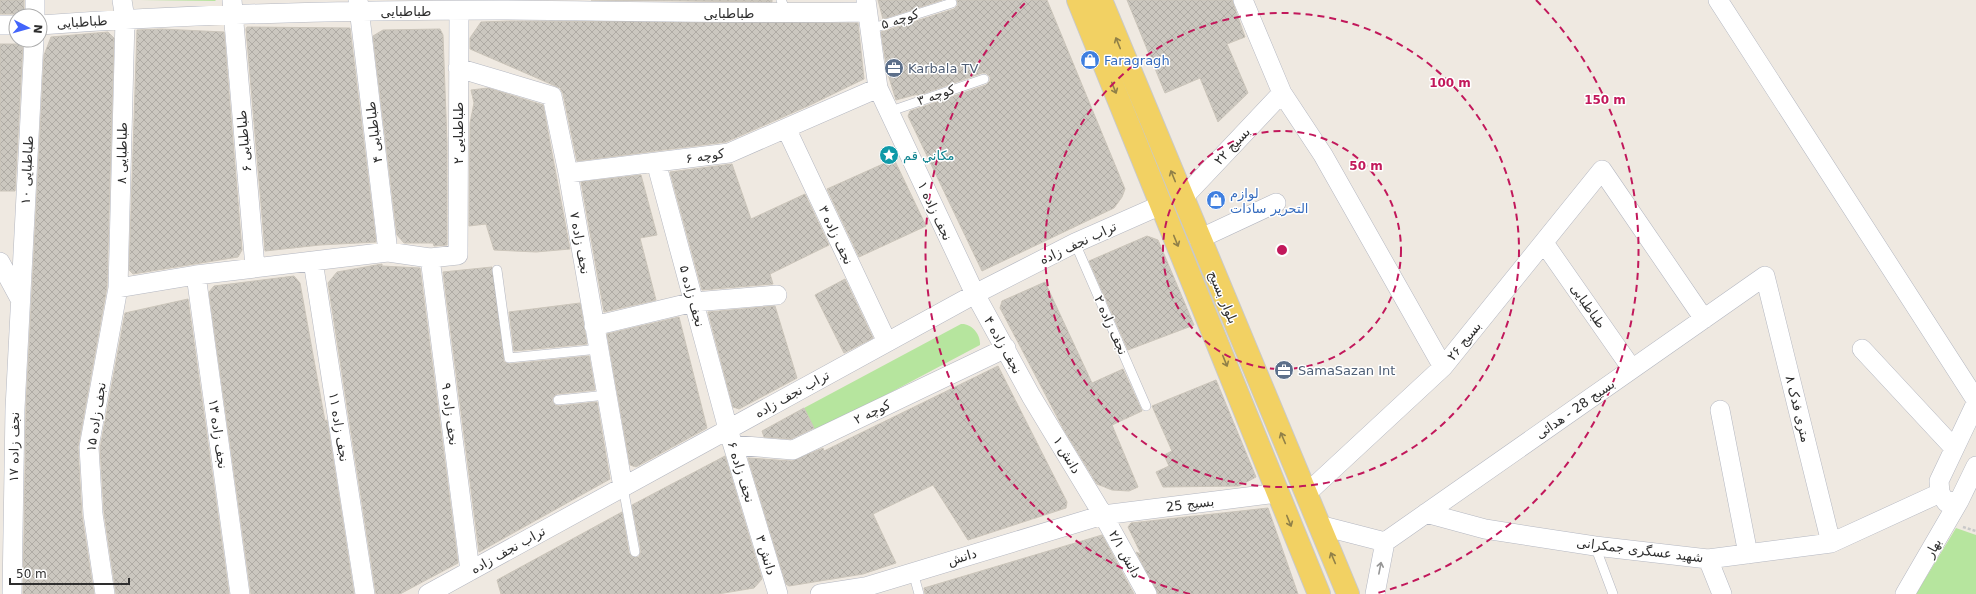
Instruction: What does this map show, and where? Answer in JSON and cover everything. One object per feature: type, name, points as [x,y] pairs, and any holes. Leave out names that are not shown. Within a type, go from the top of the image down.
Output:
[{"type":"main road","name":"بلوار بسیج","points":[[1078,0],[1319,594]]},
{"type":"main road","name":"بلوار بسیج","points":[[1100,0],[1348,594]]},
{"type":"street","name":"طباطبایی ۸","points":[[118,288],[125,19],[122,0]]},
{"type":"street","points":[[1243,0],[1282,93],[1323,155],[1444,367]]},
{"type":"street","points":[[1718,0],[1976,400]]},
{"type":"street","name":"طباطبایی","points":[[48,24],[125,19],[233,7],[469,7],[503,5],[784,7],[868,14]]},
{"type":"street","name":"طباطبایی ۴","points":[[359,6],[388,252]]},
{"type":"street","name":"طباطبایی ۶","points":[[233,7],[255,267]]},
{"type":"street","name":"طباطبایی ۲","points":[[430,258],[458,255],[458,68],[469,7]]},
{"type":"street","name":"نجف زاده ۱","points":[[868,14],[878,88],[975,294]]},
{"type":"street","name":"طباطبایی ۱۰","points":[[20,300],[34,48]]},
{"type":"street","name":"نجف زاده ۷","points":[[458,68],[552,96],[568,173],[623,487]]},
{"type":"street","name":"کوچه ۶","points":[[568,173],[729,153],[878,88]]},
{"type":"street","name":"بسیج ۲۲","points":[[1182,199],[1282,93]]},
{"type":"street","name":"نجف زاده ۳","points":[[786,128],[887,342]]},
{"type":"street","name":"نجف زاده ۵","points":[[656,162],[730,437]]},
{"type":"street","name":"بسیج ۲۶","points":[[1306,494],[1444,367],[1602,170],[1704,319]]},
{"type":"street","points":[[1199,239],[1276,203]]},
{"type":"street","name":"تراب نجف زاده","points":[[428,594],[623,487],[730,437],[887,342],[975,294],[1075,243],[1161,205]]},
{"type":"street","name":"طباطبایی","points":[[1544,243],[1632,369]]},
{"type":"street","points":[[118,288],[255,267],[388,252],[430,258]]},
{"type":"street","name":"نجف زاده ۹","points":[[430,258],[470,571]]},
{"type":"street","name":"نجف زاده ۱۱","points":[[312,261],[365,594]]},
{"type":"street","points":[[0,262],[20,300]]},
{"type":"street","name":"نجف زاده ۱۳","points":[[196,275],[240,594]]},
{"type":"street","name":"بسیج 28 - هدائی","points":[[1385,542],[1765,276]]},
{"type":"street","name":"۸ متری فدک","points":[[1765,276],[1831,543]]},
{"type":"street","name":"نجف زاده ۱۵","points":[[105,594],[93,514],[89,447],[118,288]]},
{"type":"street","name":"نجف زاده ۴","points":[[975,294],[1031,396]]},
{"type":"street","points":[[594,326],[694,302],[777,295]]},
{"type":"street","name":"نجف زاده ۱۷","points":[[12,594],[15,409],[20,300]]},
{"type":"street","name":"کوچه ۲","points":[[730,437],[793,450],[1006,348]]},
{"type":"street","points":[[1862,350],[1954,448]]},
{"type":"street","name":"دانش ۱","points":[[1031,396],[1103,515]]},
{"type":"street","points":[[1959,500],[1946,502],[1940,493],[1940,481],[1976,403]]},
{"type":"street","points":[[1720,410],[1748,554]]},
{"type":"street","name":"نجف زاده ۶","points":[[730,437],[755,515]]},
{"type":"street","name":"بهار","points":[[1906,594],[1959,500],[1976,466]]},
{"type":"street","name":"بسیج 25","points":[[1103,515],[1278,493]]},
{"type":"street","name":"شهید عسگری جمکرانی","points":[[1426,514],[1485,529],[1595,546],[1708,559],[1831,543],[1940,493]]},
{"type":"street","name":"دانش ۳","points":[[755,515],[778,594]]},
{"type":"street","name":"دانش","points":[[820,594],[865,587],[1103,515]]},
{"type":"street","name":"دانش ۲/۱","points":[[1103,515],[1147,594]]},
{"type":"street","points":[[1319,524],[1385,542],[1374,594]]},
{"type":"street","points":[[1708,559],[1722,594]]},
{"type":"lane","name":"کوچه ۵","points":[[868,14],[952,3]]},
{"type":"lane","name":"کوچه ۳","points":[[888,112],[984,79]]},
{"type":"lane","name":"نجف زاده ۲","points":[[1075,243],[1146,406]]},
{"type":"lane","points":[[497,270],[509,358],[598,349]]},
{"type":"lane","points":[[558,400],[607,395]]},
{"type":"lane","points":[[623,487],[635,552]]},
{"type":"lane","points":[[1595,546],[1613,594]]},
{"type":"lane","points":[[913,572],[919,594]]},
{"type":"green space","points":[[140,0],[216,0],[215,1]]},
{"type":"green space","points":[[961,324],[968,325],[975,330],[979,337],[980,345],[816,432],[804,408]]},
{"type":"green space","points":[[1956,528],[1976,535],[1976,594],[1916,594]]},
{"type":"building","points":[[0,0],[24,0],[24,8],[8,8],[8,14],[0,14]]},
{"type":"building","points":[[591,0],[772,0],[772,2],[684,1]]},
{"type":"building","points":[[878,0],[942,0],[883,19]]},
{"type":"building","points":[[957,0],[1047,0],[1125,189],[1122,197],[1114,208],[982,271],[908,116],[910,111],[986,85],[990,81],[990,77],[986,73],[982,73],[917,96],[918,94],[896,100],[887,71],[881,32],[954,9],[958,5]]},
{"type":"building","points":[[1127,0],[1232,0],[1245,37],[1227,44],[1248,93],[1218,122],[1200,78],[1165,93]]},
{"type":"building","points":[[481,22],[858,23],[864,79],[808,106],[726,142],[577,161],[563,94],[560,88],[470,49],[470,38]]},
{"type":"building","points":[[247,27],[350,28],[376,242],[320,245],[265,251]]},
{"type":"building","points":[[161,29],[224,32],[242,250],[238,257],[133,274],[129,270],[137,30]]},
{"type":"building","points":[[440,29],[443,35],[447,143],[447,245],[434,246],[433,243],[404,243],[397,235],[373,36],[383,30]]},
{"type":"building","points":[[108,32],[114,38],[107,287],[78,447],[82,516],[94,594],[23,594],[26,405],[44,55],[51,37]]},
{"type":"building","points":[[0,44],[8,44],[8,48],[23,48],[15,191],[0,191]]},
{"type":"building","points":[[488,88],[543,105],[570,249],[536,252],[494,250],[486,224],[469,226],[470,123],[474,103],[471,90]]},
{"type":"building","points":[[894,159],[926,226],[859,257],[827,189]]},
{"type":"building","points":[[732,164],[751,219],[805,194],[829,245],[770,274],[773,284],[702,290],[670,172]]},
{"type":"building","points":[[641,175],[657,235],[640,238],[656,300],[604,312],[581,182]]},
{"type":"building","points":[[1147,236],[1158,240],[1194,325],[1128,350],[1089,261]]},
{"type":"building","points":[[382,264],[382,266],[420,268],[458,563],[400,594],[376,594],[328,283],[337,272]]},
{"type":"building","points":[[492,267],[504,362],[510,364],[589,356],[595,390],[557,394],[553,397],[552,401],[555,405],[559,406],[597,402],[610,479],[479,552],[443,272]]},
{"type":"building","points":[[294,276],[300,283],[325,421],[327,420],[354,594],[251,594],[209,292],[214,286]]},
{"type":"building","points":[[845,279],[873,338],[844,353],[815,295]]},
{"type":"building","points":[[1045,282],[1092,383],[1123,369],[1142,411],[1112,425],[1138,487],[1129,491],[1112,490],[1097,484],[1064,430],[1000,308],[1002,301]]},
{"type":"building","points":[[188,299],[229,594],[116,594],[104,513],[100,448],[125,313]]},
{"type":"building","points":[[580,303],[587,344],[514,351],[509,312]]},
{"type":"building","points":[[775,306],[797,378],[739,409],[733,407],[708,312]]},
{"type":"building","points":[[679,317],[707,428],[636,467],[630,465],[607,334]]},
{"type":"building","points":[[998,366],[1067,502],[1066,508],[968,540],[933,485],[873,514],[896,563],[863,574],[789,586],[786,584],[748,458],[792,461],[823,448],[824,451]]},
{"type":"building","points":[[1216,380],[1256,477],[1239,486],[1163,487],[1156,472],[1169,466],[1164,455],[1172,451],[1152,406]]},
{"type":"building","points":[[804,408],[814,428],[791,439],[764,437],[762,431]]},
{"type":"building","points":[[725,456],[762,579],[754,588],[718,594],[501,594],[497,580],[622,512],[629,553],[633,557],[639,557],[641,551],[632,505]]},
{"type":"building","points":[[1268,508],[1298,594],[1158,594],[1136,552],[1141,554],[1128,527],[1131,523]]},
{"type":"building","points":[[1102,535],[1134,594],[925,594],[924,588]]},
{"type":"place","name":"Faragragh","points":[[1090,60]]},
{"type":"place","name":"Karbala TV","points":[[894,68]]},
{"type":"place","name":"مكاني قم","points":[[889,155]]},
{"type":"place","name":"لوازم التحریر سادات","points":[[1216,200]]},
{"type":"place","name":"SamaSazan Int","points":[[1284,370]]}]
